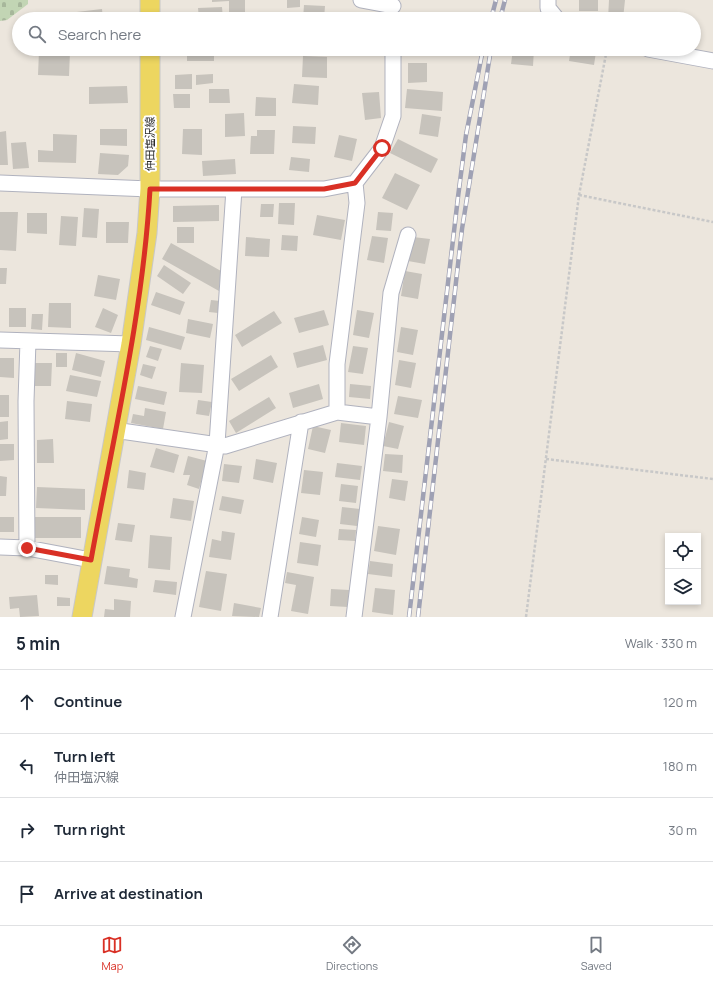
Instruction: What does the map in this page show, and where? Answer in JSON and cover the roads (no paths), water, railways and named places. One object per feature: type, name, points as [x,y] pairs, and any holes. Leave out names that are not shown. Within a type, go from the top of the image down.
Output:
[{"type":"main road","points":[[150,0],[150,12]]},
{"type":"main road","name":"仲田塩沢線","points":[[82,617],[114,430],[131,344],[147,233],[150,189],[150,56]]},
{"type":"street","points":[[361,0],[394,8]]},
{"type":"street","points":[[548,0],[548,8],[551,12]]},
{"type":"street","points":[[0,183],[150,189],[324,189],[355,183],[382,148],[393,116],[393,56]]},
{"type":"street","points":[[686,56],[713,61]]},
{"type":"street","points":[[337,412],[337,364],[357,203],[355,183]]},
{"type":"street","points":[[183,617],[217,444],[234,189]]},
{"type":"street","points":[[354,617],[379,417],[391,293],[408,235]]},
{"type":"street","points":[[0,340],[131,344]]},
{"type":"street","points":[[27,548],[26,401],[28,341]]},
{"type":"street","points":[[114,430],[225,446],[337,412],[379,417]]},
{"type":"street","points":[[270,617],[301,422]]},
{"type":"street","points":[[0,547],[27,548],[91,560]]},
{"type":"railway","points":[[493,12],[496,0]]},
{"type":"railway","points":[[502,12],[505,0]]},
{"type":"railway","points":[[409,617],[466,135],[482,56]]},
{"type":"railway","points":[[418,617],[462,229],[490,56]]}]
